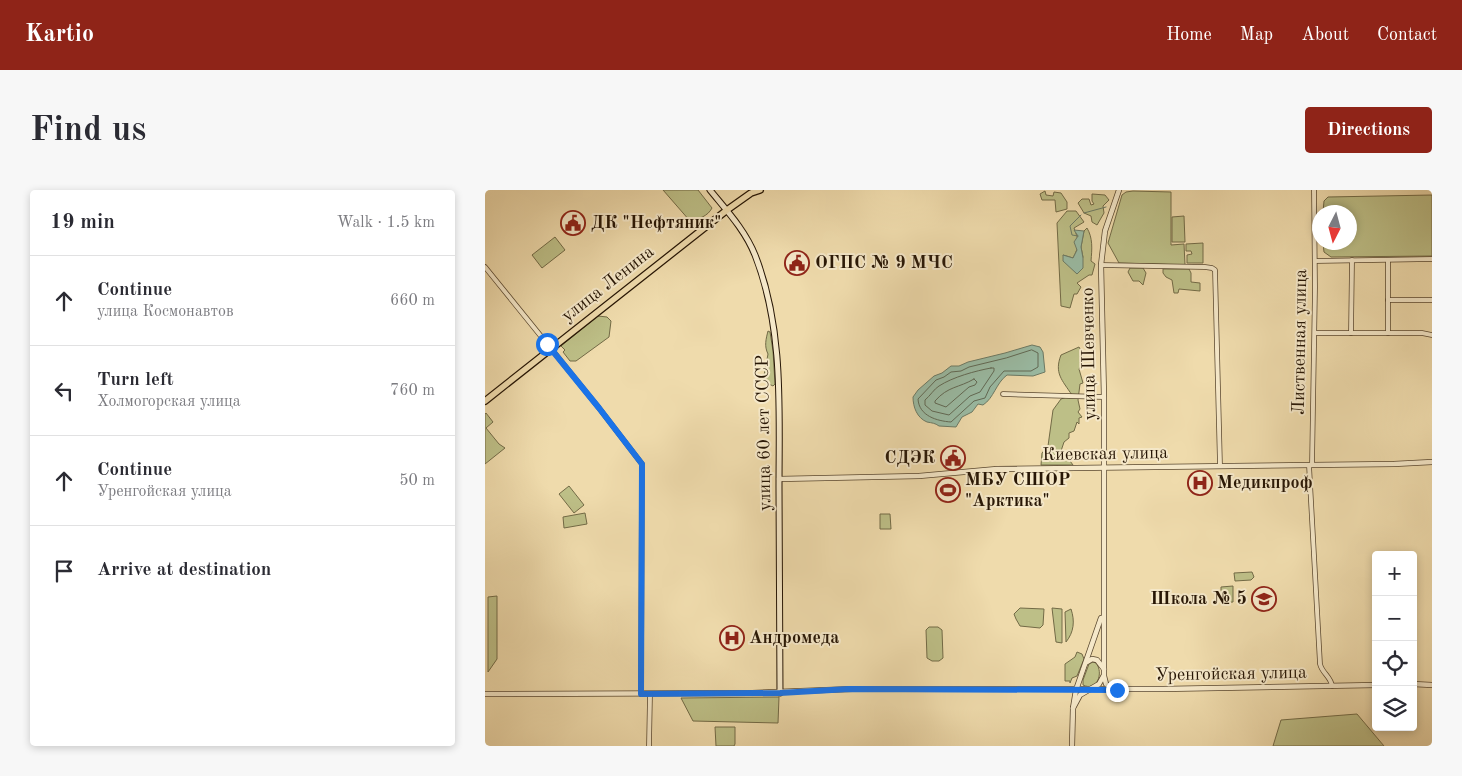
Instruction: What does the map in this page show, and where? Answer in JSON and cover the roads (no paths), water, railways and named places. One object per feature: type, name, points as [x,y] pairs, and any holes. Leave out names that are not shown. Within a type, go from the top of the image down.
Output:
[{"type":"main road","name":"улица 60 лет СССР","points":[[710,190],[741,228],[751,247],[763,278],[772,316],[778,380],[780,693]]},
{"type":"main road","name":"улица Ленина","points":[[485,401],[727,210],[751,193],[760,190]]},
{"type":"street","name":"улица Шевченко","points":[[1103,610],[1104,398],[1101,265],[1105,231],[1119,190]]},
{"type":"street","name":"Лиственная улица","points":[[1314,190],[1315,333],[1310,465],[1320,664],[1332,686]]},
{"type":"street","points":[[1315,261],[1432,259]]},
{"type":"street","points":[[1351,333],[1352,260]]},
{"type":"street","points":[[1388,260],[1388,333]]},
{"type":"street","points":[[1101,265],[1205,267],[1215,270],[1220,466]]},
{"type":"street","points":[[485,267],[642,464],[641,694]]},
{"type":"street","points":[[1388,300],[1432,300]]},
{"type":"street","points":[[1315,333],[1422,333],[1432,335]]},
{"type":"street","points":[[1003,394],[1104,398]]},
{"type":"street","name":"Киевская улица","points":[[779,479],[919,476],[986,469],[1406,464],[1432,462]]},
{"type":"street","points":[[1072,746],[1073,708],[1076,690],[1098,631],[1103,610]]},
{"type":"street","points":[[1073,708],[1077,697],[1099,684],[1104,674],[1103,610]]},
{"type":"street","points":[[1085,663],[1097,660],[1102,665],[1108,687],[1117,690]]},
{"type":"street","points":[[1080,677],[1081,686],[1087,690]]},
{"type":"street","points":[[1417,684],[1432,685]]},
{"type":"street","name":"Уренгойская улица","points":[[485,694],[780,693],[849,689],[1117,690],[1372,685]]},
{"type":"street","points":[[649,694],[649,746]]},
{"type":"water","points":[[1074,230],[1084,231],[1081,247],[1083,268],[1077,274],[1063,261],[1063,255],[1073,258],[1077,250],[1074,242],[1078,236]]},
{"type":"water","points":[[1032,345],[1040,347],[1043,352],[1045,372],[1033,376],[1007,375],[987,402],[983,405],[978,404],[972,412],[962,417],[956,427],[939,426],[927,422],[916,412],[913,397],[918,390],[934,376],[951,366],[959,366]]},
{"type":"waterway","points":[[1084,213],[1106,207]]},
{"type":"waterway","points":[[1078,236],[1072,235],[1070,226],[1081,215]]},
{"type":"place","name":"ДК \"Нефтяник\"","points":[[573,223]]},
{"type":"place","name":"ОГПС № 9 МЧС","points":[[797,263]]},
{"type":"place","name":"СДЭК","points":[[953,458]]},
{"type":"place","name":"Медикпроф","points":[[1200,483]]},
{"type":"place","name":"МБУ СШОР \"Арктика\"","points":[[948,490]]},
{"type":"place","name":"Школа № 5","points":[[1264,599]]},
{"type":"place","name":"Андромеда","points":[[732,638]]}]
